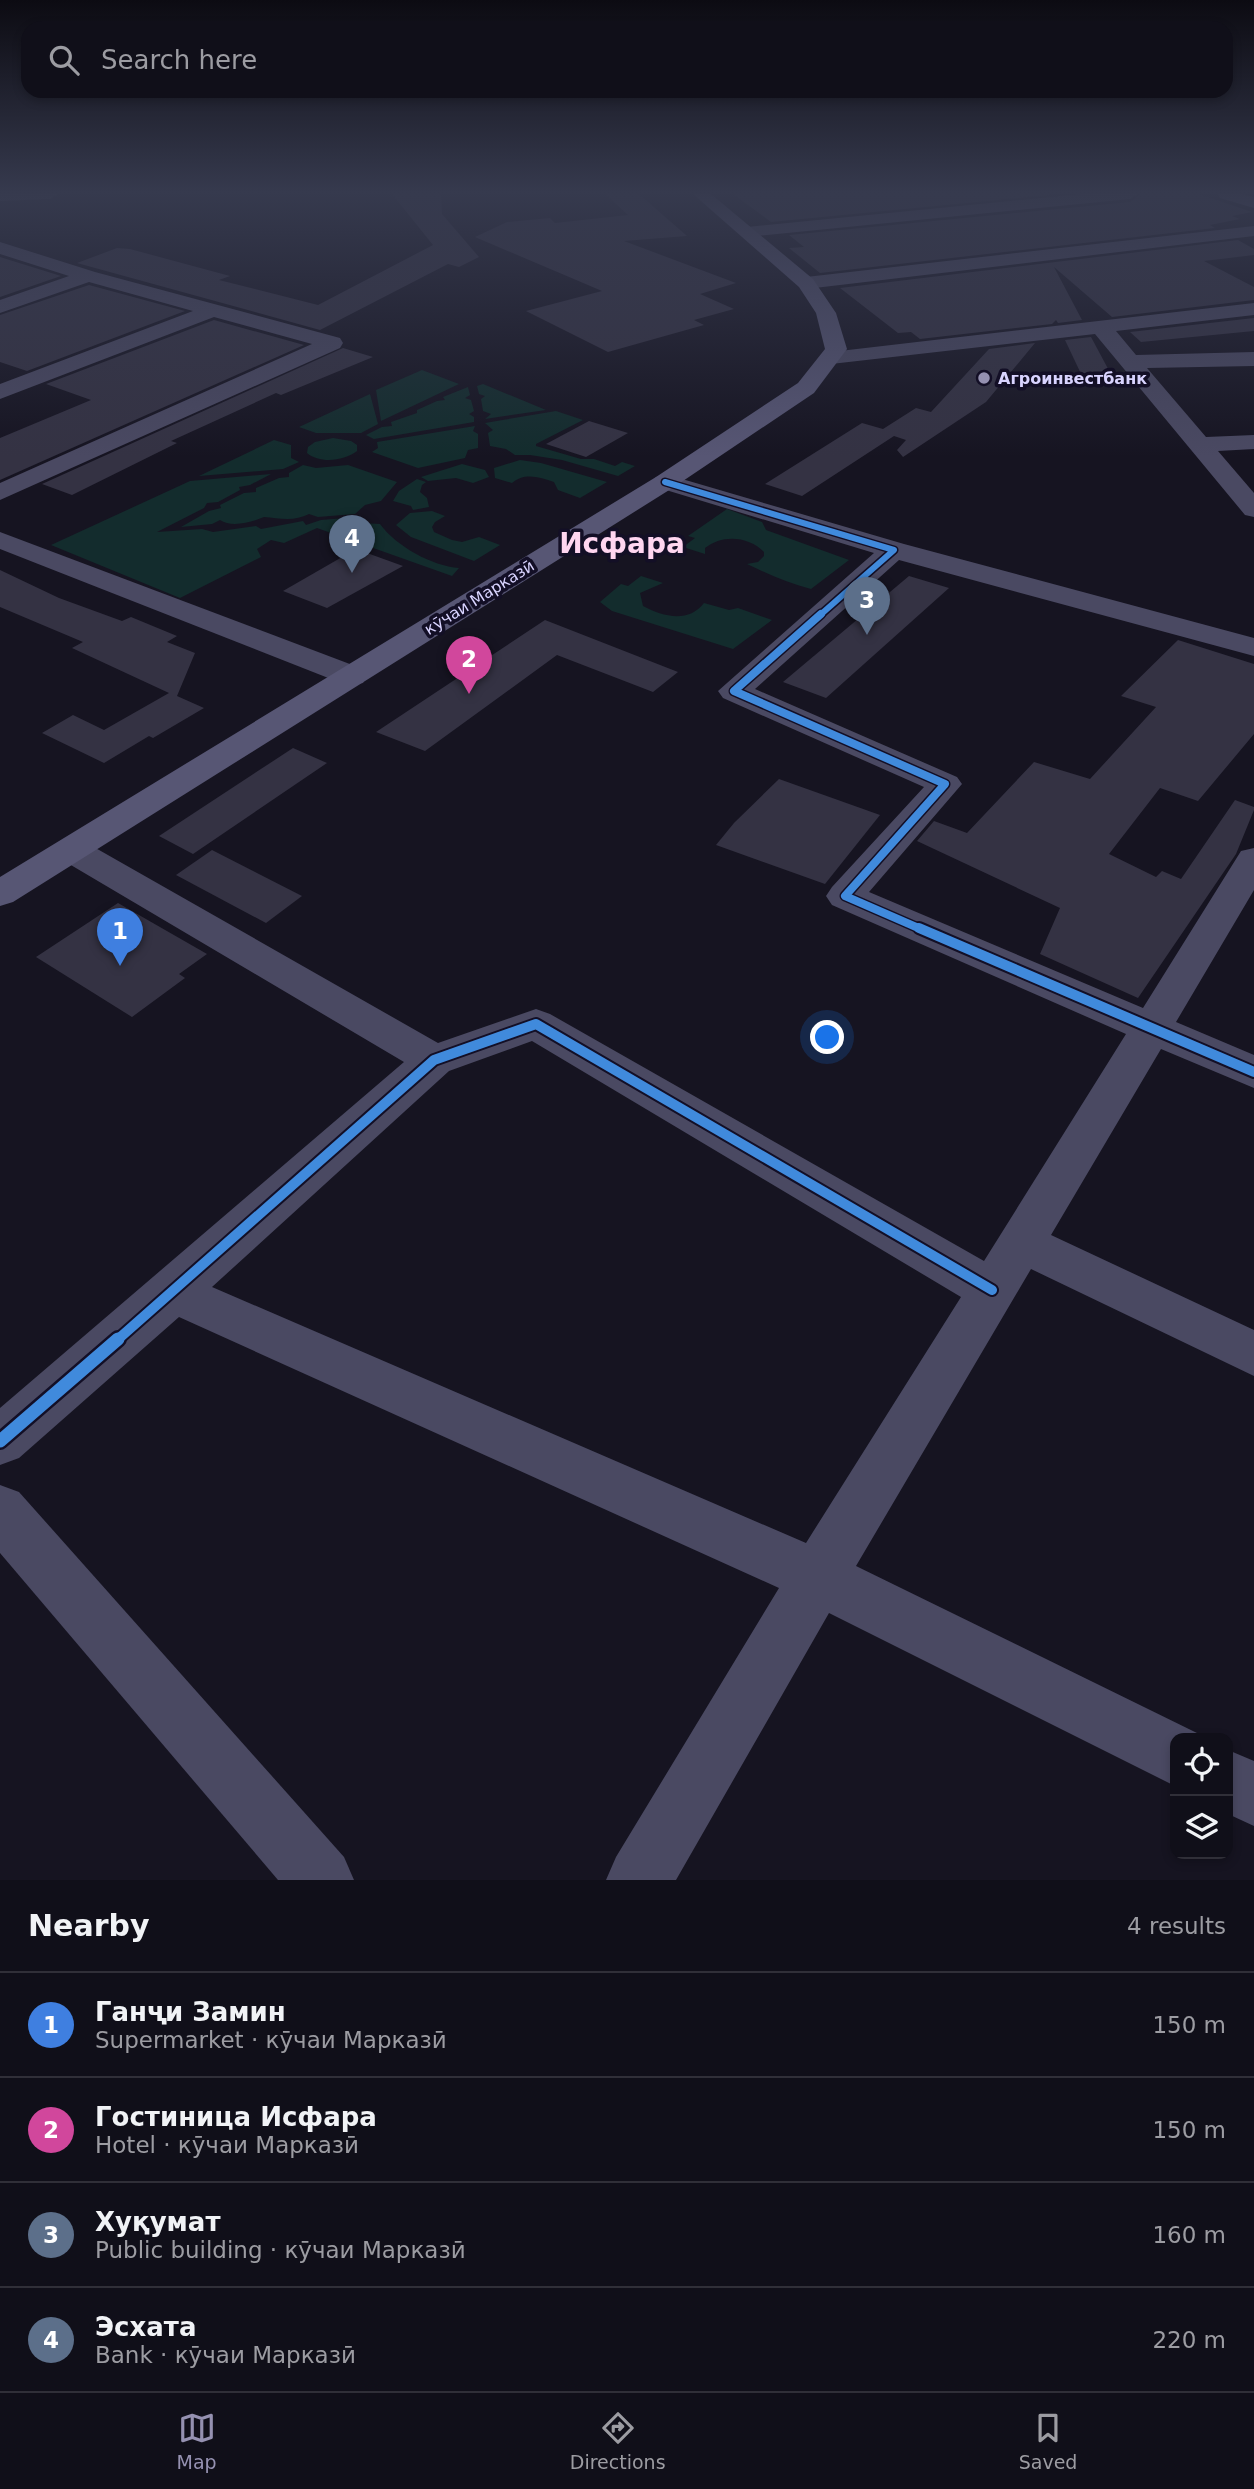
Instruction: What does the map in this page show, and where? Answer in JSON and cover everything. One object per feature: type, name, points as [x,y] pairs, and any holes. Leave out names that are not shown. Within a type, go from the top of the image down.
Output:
[{"type":"main road","points":[[806,283],[826,313],[836,349],[831,358]]},
{"type":"main road","name":"кӯчаи Марказӣ","points":[[0,894],[665,482],[806,388],[831,358]]},
{"type":"street","points":[[0,307],[72,282]]},
{"type":"street","points":[[0,492],[332,343],[109,282]]},
{"type":"street","points":[[806,283],[817,282]]},
{"type":"street","points":[[831,358],[1254,309]]},
{"type":"street","points":[[0,392],[214,310]]},
{"type":"street","points":[[1101,327],[1254,509]]},
{"type":"street","points":[[1130,362],[1254,359]]},
{"type":"street","points":[[1199,444],[1254,442]]},
{"type":"street","points":[[665,482],[894,550],[1254,647]]},
{"type":"street","points":[[0,540],[352,676]]},
{"type":"street","points":[[894,550],[734,691],[945,784],[845,896],[1254,1072]]},
{"type":"street","points":[[72,850],[434,1060]]},
{"type":"street","points":[[639,1880],[818,1577],[1254,859]]},
{"type":"street","points":[[0,1441],[173,1292],[434,1060],[536,1024],[992,1290]]},
{"type":"street","points":[[1021,1242],[1254,1354]]},
{"type":"street","points":[[173,1292],[818,1577],[1170,1753]]},
{"type":"street","points":[[0,1511],[321,1880]]},
{"type":"street","points":[[1233,1784],[1254,1794]]},
{"type":"green space","points":[[422,370],[459,384],[381,421],[376,390]]},
{"type":"green space","points":[[483,384],[546,410],[485,419],[491,414],[483,411],[481,399],[485,396],[479,394],[477,386]]},
{"type":"green space","points":[[468,387],[470,395],[465,398],[471,400],[474,411],[469,414],[474,417],[474,422],[374,439],[366,435],[382,427],[392,426],[391,422],[417,413],[417,410],[445,400],[443,397]]},
{"type":"green space","points":[[370,394],[378,424],[361,433],[316,433],[299,427]]},
{"type":"green space","points":[[556,411],[583,420],[536,446],[615,466],[622,462],[635,466],[618,476],[562,460],[515,455],[506,449],[490,446],[488,433],[493,430],[485,423]]},
{"type":"green space","points":[[475,426],[473,431],[478,434],[478,448],[468,450],[465,458],[418,468],[372,452],[378,448],[377,442]]},
{"type":"green space","points":[[333,438],[351,441],[357,445],[357,451],[332,460],[318,459],[307,453],[308,447],[315,442]]},
{"type":"green space","points":[[274,440],[291,445],[291,458],[299,462],[283,469],[199,476]]},
{"type":"green space","points":[[520,460],[541,463],[607,482],[580,498],[558,490],[554,482],[543,478],[532,476],[512,483],[495,478],[494,468]]},
{"type":"green space","points":[[462,464],[485,470],[489,477],[473,483],[456,478],[428,481],[421,477]]},
{"type":"green space","points":[[303,465],[316,468],[348,465],[397,482],[381,501],[365,505],[355,514],[318,517],[309,514],[292,519],[264,517],[236,524],[220,520],[212,524],[181,527],[209,511],[221,508],[220,505],[244,493],[256,492],[256,488],[279,478],[289,477],[289,473]]},
{"type":"green space","points":[[271,474],[250,485],[239,487],[240,490],[218,502],[207,503],[204,508],[157,532],[202,529],[213,532],[256,526],[261,529],[303,521],[306,525],[321,520],[357,517],[364,523],[380,524],[395,540],[415,554],[459,568],[452,576],[317,528],[284,543],[271,540],[257,549],[261,557],[180,598],[51,545],[190,481]]},
{"type":"green space","points":[[417,479],[426,482],[420,492],[427,498],[429,507],[413,510],[411,506],[393,501],[399,491]]},
{"type":"green space","points":[[727,509],[762,522],[766,530],[849,560],[811,589],[747,564],[758,562],[764,552],[743,540],[719,540],[705,548],[705,554],[683,547],[695,538],[688,536]]},
{"type":"green space","points":[[432,511],[445,516],[435,522],[432,527],[434,532],[462,542],[479,537],[500,545],[474,561],[411,537],[396,525],[410,513]]},
{"type":"green space","points":[[641,576],[663,583],[640,593],[643,606],[659,613],[683,616],[704,603],[729,610],[738,608],[772,620],[733,649],[612,611],[600,602],[621,584],[628,586]]},
{"type":"building","points":[[0,282],[44,282],[0,297]]},
{"type":"building","points":[[145,282],[226,282],[318,305],[363,282],[414,282],[320,330]]},
{"type":"building","points":[[580,282],[736,283],[700,294],[734,309],[694,320],[704,325],[608,352],[526,311],[602,291]]},
{"type":"building","points":[[892,282],[1062,282],[1082,320],[1058,323],[1056,320],[1052,324],[920,339],[911,332],[898,333],[840,288]]},
{"type":"building","points":[[1071,282],[1244,282],[1254,287],[1254,300],[1112,317]]},
{"type":"building","points":[[89,285],[185,311],[27,371],[0,362],[0,315]]},
{"type":"building","points":[[1254,318],[1254,331],[1141,342],[1130,332]]},
{"type":"building","points":[[214,320],[304,345],[0,480],[0,438],[91,400],[46,384]]},
{"type":"building","points":[[1091,337],[1113,378],[1083,378],[1065,340]]},
{"type":"building","points":[[1035,343],[986,402],[903,457],[897,450],[906,440],[894,436],[802,496],[765,484],[862,423],[883,429],[916,408],[931,412],[989,349]]},
{"type":"building","points":[[343,348],[373,357],[281,395],[276,393],[171,441],[177,443],[72,495],[42,484]]},
{"type":"building","points":[[589,421],[628,433],[586,457],[546,444]]},
{"type":"building","points":[[356,549],[403,566],[327,608],[283,591]]},
{"type":"building","points":[[0,570],[59,598],[122,621],[131,617],[177,636],[167,642],[195,653],[177,696],[204,708],[104,763],[42,733],[73,715],[104,730],[169,693],[72,648],[83,642],[0,607]]},
{"type":"building","points":[[909,576],[949,588],[826,698],[783,682]]},
{"type":"building","points":[[545,620],[678,672],[653,692],[557,655],[425,751],[376,732]]},
{"type":"building","points":[[1178,640],[1254,664],[1254,734],[1198,801],[1160,788],[1109,854],[1156,877],[1162,871],[1181,879],[1235,800],[1254,807],[1254,810],[1236,854],[1138,998],[1040,954],[1060,908],[917,841],[934,821],[967,833],[1034,762],[1090,779],[1156,707],[1121,696]]},
{"type":"building","points":[[293,748],[327,763],[193,854],[159,836]]},
{"type":"building","points":[[779,779],[880,815],[825,884],[716,845],[734,823]]},
{"type":"building","points":[[212,850],[302,896],[266,923],[176,875]]},
{"type":"building","points":[[118,903],[207,954],[179,974],[185,978],[132,1017],[36,957]]},
{"type":"cycle path","points":[[665,482],[894,550],[734,691],[945,784],[845,896],[1254,1072]]},
{"type":"cycle path","points":[[0,1441],[173,1292],[434,1060],[536,1024],[992,1290]]},
{"type":"place","name":"Агроинвестбанк","points":[[984,378]]},
{"type":"place","name":"Эсхата","points":[[352,573]]},
{"type":"place","name":"Хуқумат","points":[[867,635]]},
{"type":"place","name":"Гостиница Исфара","points":[[469,694]]},
{"type":"place","name":"Ганҷи Замин","points":[[120,966]]},
{"type":"district","name":"Исфара","points":[[622,543]]}]
